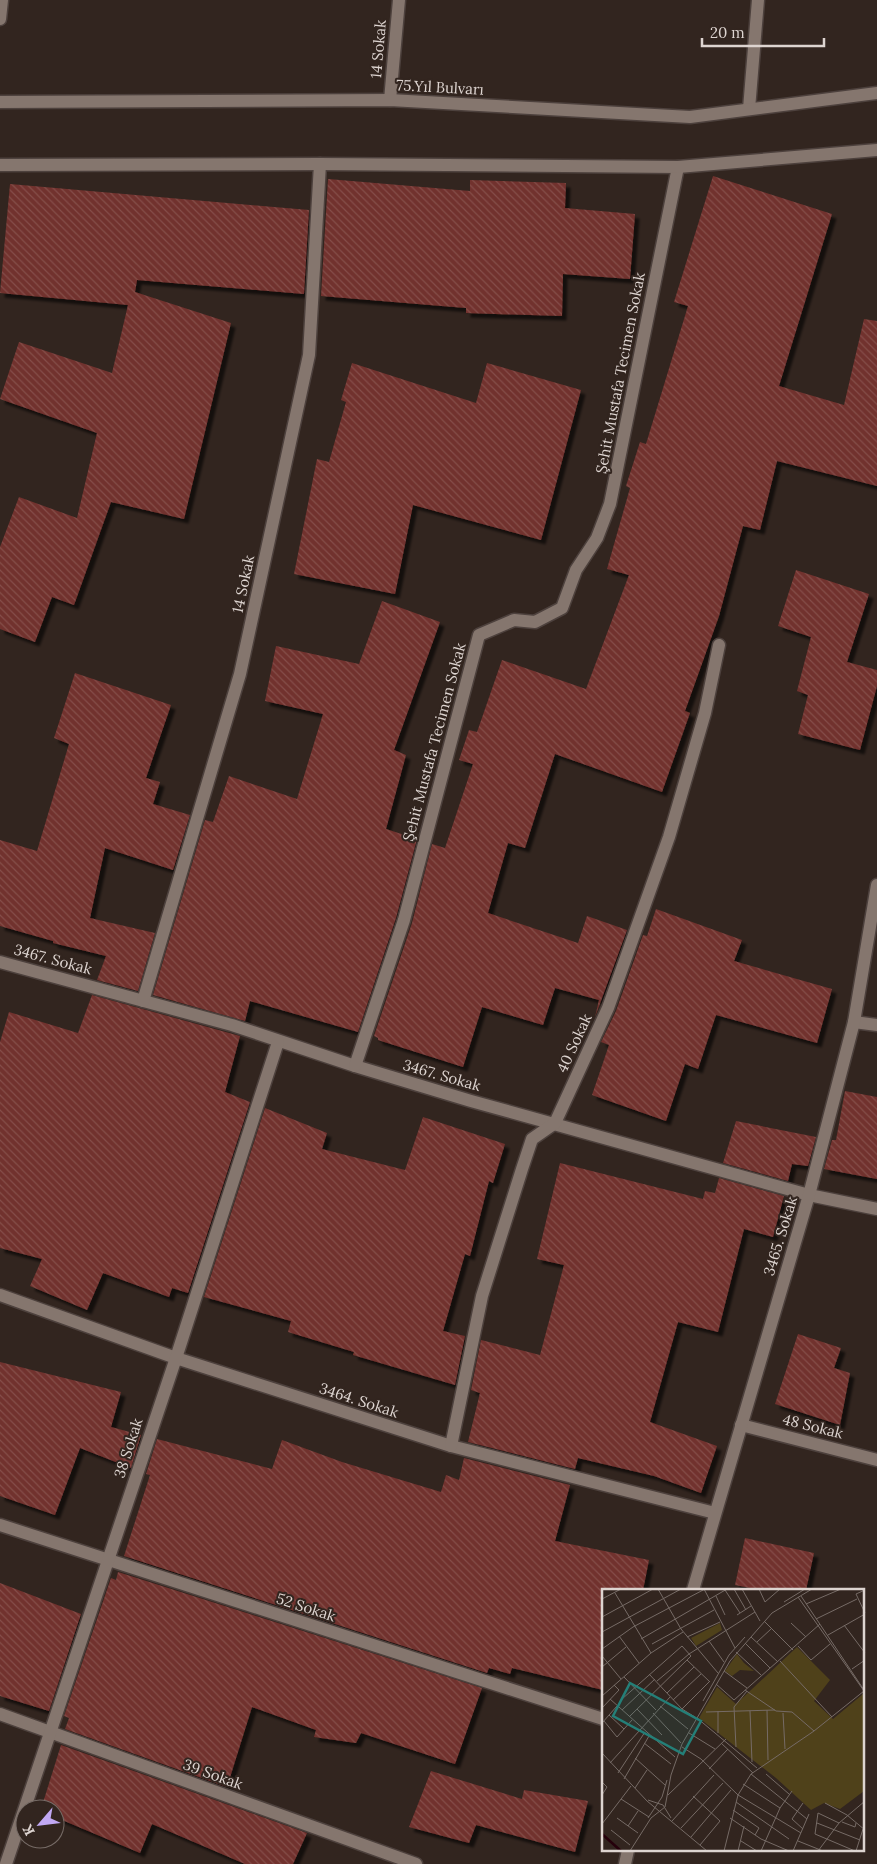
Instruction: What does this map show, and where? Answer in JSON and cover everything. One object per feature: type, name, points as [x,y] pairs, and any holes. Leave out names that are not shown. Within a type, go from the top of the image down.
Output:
[{"type":"street","points":[[0,19],[2,0]]},
{"type":"street","name":"14 Sokak","points":[[390,100],[399,0]]},
{"type":"street","points":[[749,109],[758,0]]},
{"type":"street","name":"75.Yıl Bulvarı","points":[[0,102],[390,100],[690,117],[877,93]]},
{"type":"street","points":[[0,165],[320,164],[678,167],[877,150]]},
{"type":"street","name":"14 Sokak","points":[[143,1001],[240,674],[309,354],[320,164]]},
{"type":"street","name":"Şehit Mustafa Tecimen Sokak","points":[[354,1066],[404,920],[479,635],[514,620],[535,622],[562,608],[576,570],[597,538],[610,504],[678,167]]},
{"type":"street","name":"40 Sokak","points":[[555,1123],[608,1008],[669,837],[705,713],[719,645]]},
{"type":"street","name":"3465. Sokak","points":[[694,1589],[809,1195],[854,1022],[877,889]]},
{"type":"street","name":"3467. Sokak","points":[[0,962],[232,1025],[354,1066],[809,1195],[877,1209]]},
{"type":"street","points":[[854,1022],[877,1025]]},
{"type":"street","name":"38 Sokak","points":[[6,1864],[176,1358],[278,1042]]},
{"type":"street","points":[[450,1446],[482,1296],[522,1169],[532,1139],[555,1123]]},
{"type":"street","name":"3464. Sokak","points":[[0,1295],[176,1358],[450,1446],[715,1513]]},
{"type":"street","name":"48 Sokak","points":[[741,1425],[877,1460]]},
{"type":"street","name":"52 Sokak","points":[[0,1525],[602,1719]]},
{"type":"street","name":"39 Sokak","points":[[0,1714],[416,1864]]},
{"type":"building","points":[[713,176],[832,214],[779,386],[844,405],[864,319],[877,321],[877,486],[777,461],[760,530],[743,526],[719,616],[685,711],[690,713],[662,792],[555,754],[525,848],[508,843],[488,913],[578,943],[587,916],[627,930],[595,1017],[599,1000],[555,988],[543,1025],[482,1007],[463,1067],[378,1040],[374,1036],[412,923],[432,844],[445,848],[473,764],[459,760],[469,730],[477,732],[502,660],[586,689],[629,575],[607,569],[630,488],[626,486],[640,442],[646,444],[688,306],[674,302]]},
{"type":"building","points":[[328,179],[470,191],[470,180],[566,183],[565,208],[635,214],[630,279],[563,274],[562,316],[466,313],[466,308],[321,296]]},
{"type":"building","points":[[10,184],[309,210],[304,294],[137,280],[135,292],[231,323],[184,519],[111,502],[74,605],[52,597],[35,642],[0,629],[0,547],[19,497],[77,518],[97,433],[0,399],[19,342],[112,373],[128,305],[0,293]]},
{"type":"building","points":[[352,363],[476,403],[487,363],[581,390],[541,540],[413,505],[395,594],[294,574],[317,459],[329,462],[346,402],[341,400]]},
{"type":"building","points":[[796,570],[869,594],[847,662],[877,670],[877,686],[860,750],[798,734],[808,695],[797,691],[811,637],[778,626]]},
{"type":"building","points":[[382,601],[440,622],[394,750],[406,755],[386,829],[417,839],[396,918],[358,1032],[250,1001],[245,1021],[153,995],[205,820],[213,822],[229,776],[297,799],[323,714],[265,701],[276,646],[359,664]]},
{"type":"building","points":[[75,673],[171,705],[146,778],[160,782],[153,804],[190,815],[173,870],[105,848],[90,918],[155,933],[138,991],[97,980],[106,956],[53,943],[53,941],[0,926],[0,840],[37,851],[69,744],[54,738]]},
{"type":"building","points":[[656,909],[742,940],[734,961],[832,989],[817,1043],[716,1015],[698,1069],[685,1064],[666,1121],[592,1095],[609,1045],[601,1042],[616,1011],[643,935],[647,936]]},
{"type":"building","points":[[92,995],[240,1036],[225,1092],[250,1102],[188,1293],[172,1288],[169,1297],[103,1273],[87,1310],[30,1286],[42,1259],[0,1248],[0,1042],[9,1012],[78,1033]]},
{"type":"building","points":[[845,1091],[877,1097],[877,1179],[824,1169],[832,1140],[836,1140]]},
{"type":"building","points":[[265,1108],[327,1133],[322,1149],[405,1170],[423,1117],[505,1144],[493,1183],[489,1181],[470,1256],[465,1254],[443,1331],[465,1336],[455,1385],[353,1355],[354,1352],[288,1332],[291,1321],[204,1297]]},
{"type":"building","points":[[736,1121],[816,1137],[808,1166],[792,1164],[788,1181],[723,1163]]},
{"type":"building","points":[[560,1163],[703,1199],[705,1191],[715,1193],[719,1178],[784,1196],[773,1237],[744,1229],[718,1332],[678,1322],[650,1422],[717,1446],[701,1493],[654,1476],[578,1458],[575,1469],[468,1442],[480,1393],[471,1390],[481,1340],[540,1355],[564,1265],[537,1259]]},
{"type":"building","points":[[798,1334],[841,1348],[834,1368],[850,1373],[840,1425],[775,1404]]},
{"type":"building","points":[[0,1362],[121,1392],[111,1427],[141,1435],[131,1468],[80,1448],[55,1515],[0,1496]]},
{"type":"building","points":[[157,1439],[272,1469],[282,1440],[342,1462],[441,1492],[446,1475],[459,1480],[464,1458],[570,1485],[555,1541],[649,1560],[643,1589],[602,1589],[602,1690],[512,1668],[510,1674],[489,1668],[487,1673],[124,1556],[150,1475],[146,1474]]},
{"type":"building","points":[[745,1538],[814,1553],[806,1589],[756,1589],[735,1585]]},
{"type":"building","points":[[118,1572],[482,1688],[455,1764],[361,1733],[356,1743],[314,1737],[316,1730],[252,1707],[227,1787],[65,1729],[69,1718],[64,1716],[111,1578],[116,1580]]},
{"type":"building","points":[[0,1583],[81,1614],[49,1711],[0,1696]]},
{"type":"building","points":[[61,1745],[307,1833],[293,1864],[245,1864],[152,1824],[140,1853],[65,1821],[65,1799],[44,1799]]},
{"type":"building","points":[[431,1771],[522,1799],[524,1790],[588,1801],[575,1852],[476,1825],[469,1843],[409,1827]]}]
